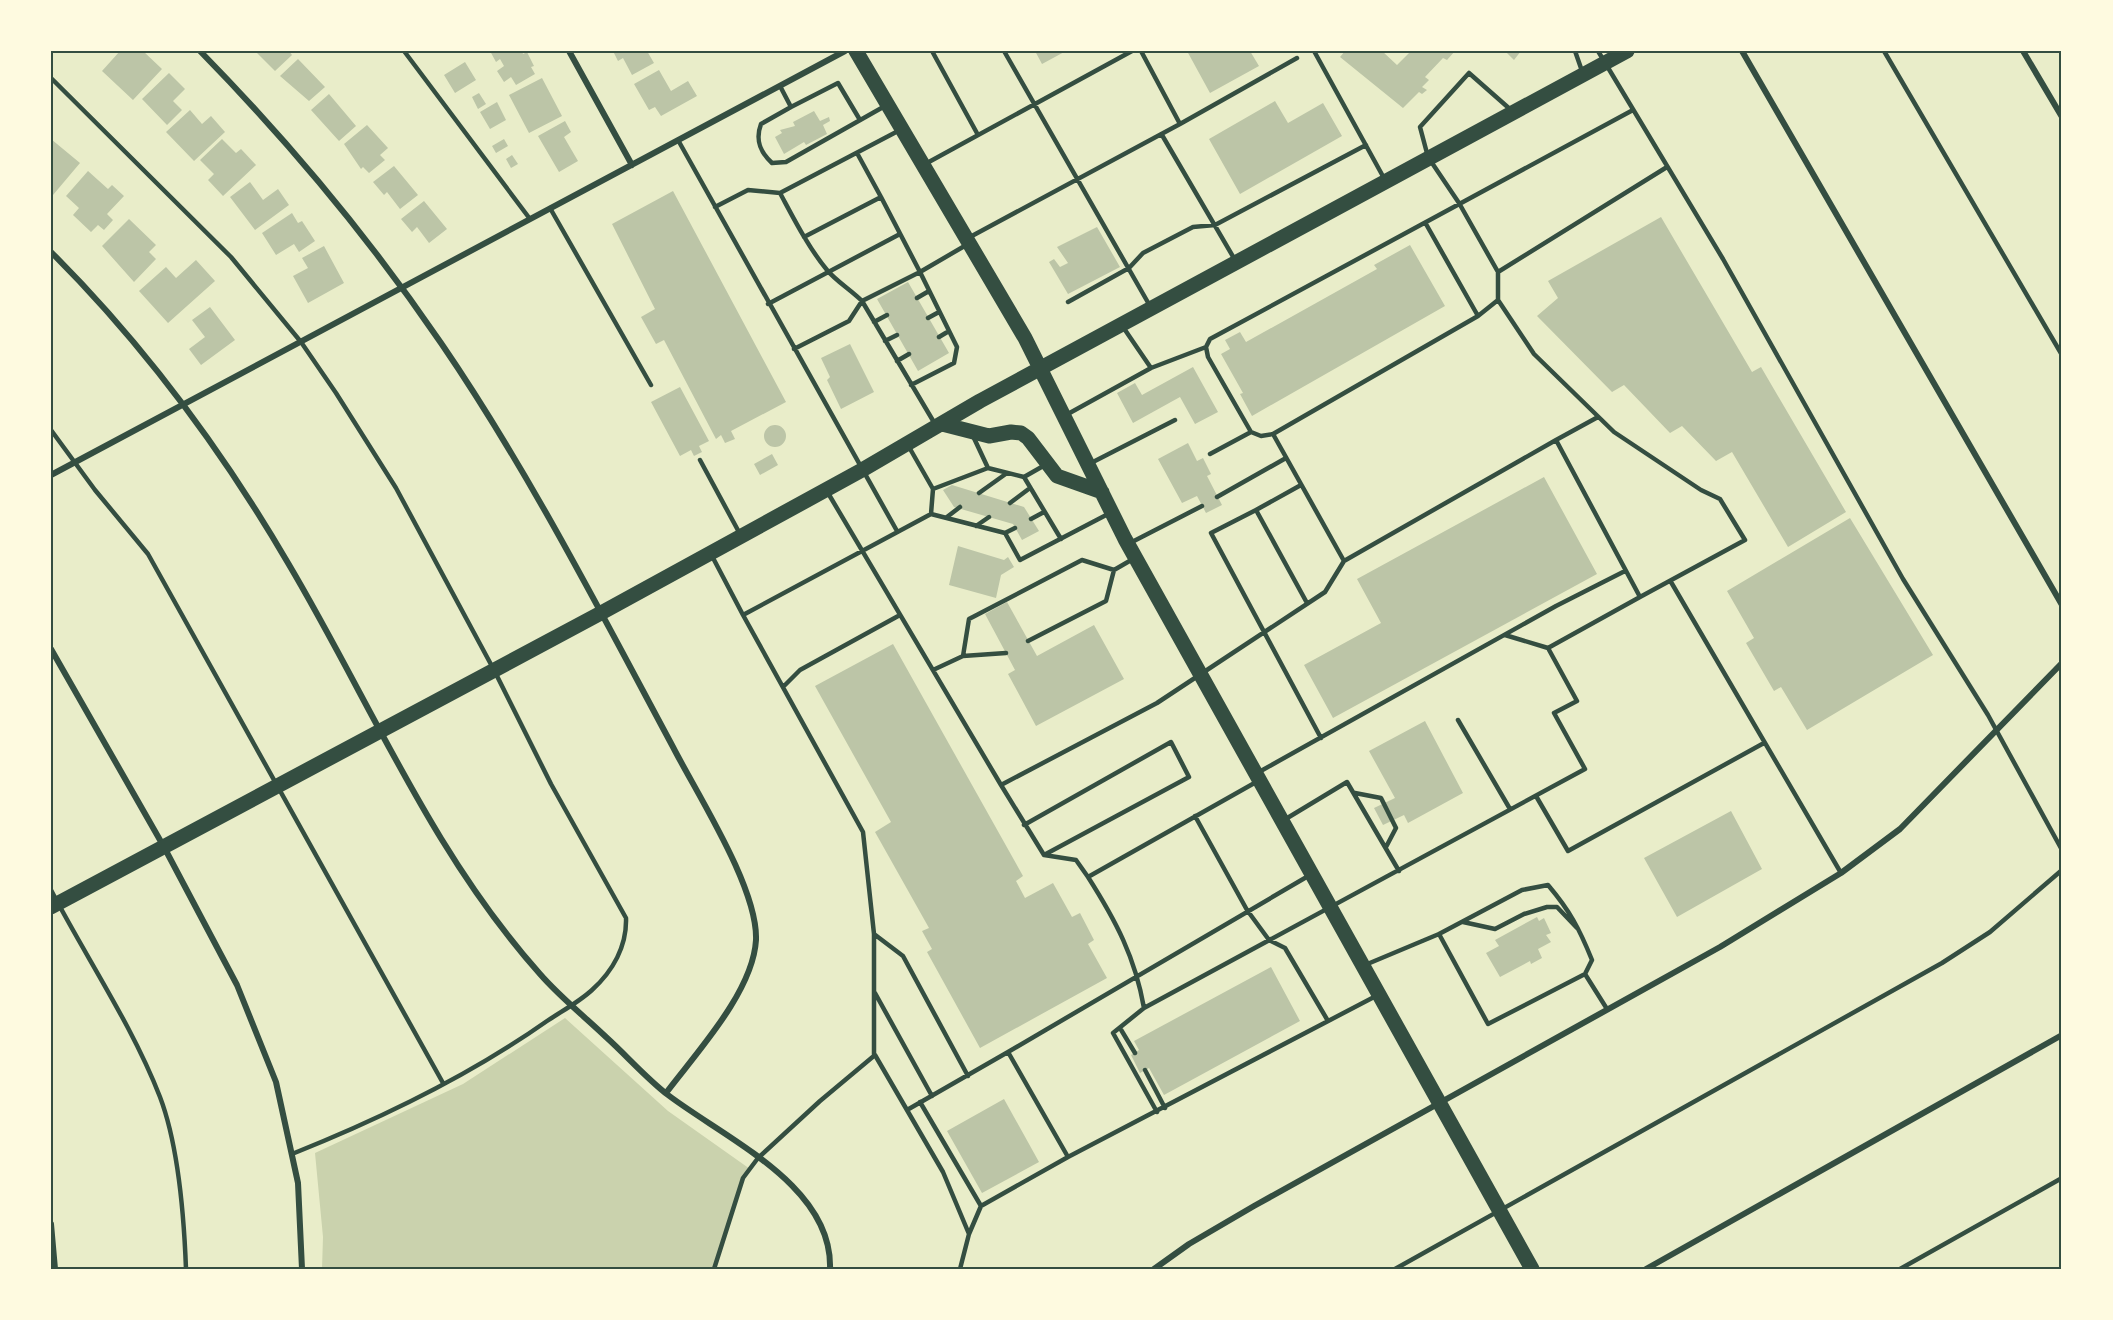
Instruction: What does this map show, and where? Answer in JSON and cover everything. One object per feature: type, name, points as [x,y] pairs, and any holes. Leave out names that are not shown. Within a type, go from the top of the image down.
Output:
[{"type":"main road","points":[[856,51],[969,240],[1041,368],[1132,551],[1532,1269]]},
{"type":"main road","points":[[53,900],[164,847],[601,613],[862,470],[1041,368],[1582,73],[1601,56],[1627,51]]},
{"type":"main road","points":[[939,425],[989,436],[1011,432],[1021,433],[1028,438],[1057,476],[1102,492]]},
{"type":"street","points":[[200,51],[275,131],[402,288],[498,433],[601,613],[731,858],[744,888],[755,926],[754,953],[738,991],[666,1093]]},
{"type":"street","points":[[568,51],[632,165]]},
{"type":"street","points":[[51,476],[845,51]]},
{"type":"street","points":[[1742,51],[2062,605]]},
{"type":"street","points":[[2024,51],[2059,105],[2062,117]]},
{"type":"street","points":[[51,252],[80,280],[184,404],[289,564],[379,732],[452,860],[540,974],[666,1093],[758,1158],[795,1188],[811,1206],[827,1239],[830,1269]]},
{"type":"street","points":[[51,649],[164,847],[237,985],[276,1082],[298,1183],[302,1269]]},
{"type":"street","points":[[1154,1269],[1207,1233],[1438,1101],[1720,946],[1841,873],[1900,829],[2062,663]]},
{"type":"street","points":[[1646,1269],[2062,1035]]},
{"type":"street","points":[[51,1224],[55,1269]]},
{"type":"lane","points":[[404,51],[530,219]]},
{"type":"lane","points":[[932,51],[978,135]]},
{"type":"lane","points":[[1004,51],[1151,308]]},
{"type":"lane","points":[[924,165],[1132,51]]},
{"type":"lane","points":[[1141,51],[1180,124]]},
{"type":"lane","points":[[1314,51],[1385,181]]},
{"type":"lane","points":[[1575,51],[1582,73]]},
{"type":"lane","points":[[1884,51],[2062,355]]},
{"type":"lane","points":[[1601,56],[1723,259],[1892,560],[1996,730],[2062,850]]},
{"type":"lane","points":[[794,349],[849,321],[862,301],[920,272],[969,240],[1078,178],[1162,135],[1298,58]]},
{"type":"lane","points":[[1512,111],[1469,73],[1420,127],[1428,157],[1460,203],[1498,272],[1498,300],[1534,354],[1598,417],[1614,432],[1701,490],[1720,499],[1745,540],[1548,648]]},
{"type":"lane","points":[[51,78],[231,257],[301,342],[396,488],[494,670],[551,784],[626,918],[627,934],[621,951],[592,990],[506,1050],[347,1133],[292,1154]]},
{"type":"lane","points":[[860,120],[838,83],[761,124],[758,132],[762,154],[772,163],[786,162],[860,120],[888,104]]},
{"type":"lane","points":[[780,86],[791,107]]},
{"type":"lane","points":[[1498,300],[1478,316],[1273,434],[1260,436],[1251,432],[1208,357],[1206,347],[1210,339],[1633,110]]},
{"type":"lane","points":[[715,207],[748,190],[780,193],[902,129]]},
{"type":"lane","points":[[1162,135],[1236,262]]},
{"type":"lane","points":[[678,141],[897,531]]},
{"type":"lane","points":[[1068,302],[1129,268],[1143,253],[1192,227],[1215,225],[1366,145]]},
{"type":"lane","points":[[857,153],[957,347],[954,363],[911,386]]},
{"type":"lane","points":[[1498,272],[1667,167]]},
{"type":"lane","points":[[780,193],[804,237],[828,272],[862,301],[911,386],[939,425]]},
{"type":"lane","points":[[804,237],[881,197]]},
{"type":"lane","points":[[549,208],[651,385]]},
{"type":"lane","points":[[1426,224],[1478,316]]},
{"type":"lane","points":[[768,304],[900,234]]},
{"type":"lane","points":[[917,298],[929,291]]},
{"type":"lane","points":[[928,318],[939,312]]},
{"type":"lane","points":[[874,322],[886,315]]},
{"type":"lane","points":[[1121,324],[1151,368]]},
{"type":"lane","points":[[939,337],[949,331]]},
{"type":"lane","points":[[885,341],[897,334]]},
{"type":"lane","points":[[1064,416],[1151,368],[1206,347]]},
{"type":"lane","points":[[897,361],[909,354]]},
{"type":"lane","points":[[1000,785],[1156,703],[1325,592],[1344,561],[1598,417]]},
{"type":"lane","points":[[1089,464],[1175,420]]},
{"type":"lane","points":[[51,430],[148,555],[443,1083]]},
{"type":"lane","points":[[971,431],[988,468]]},
{"type":"lane","points":[[1210,454],[1251,432]]},
{"type":"lane","points":[[1273,434],[1344,561]]},
{"type":"lane","points":[[1556,440],[1641,597]]},
{"type":"lane","points":[[907,444],[933,489],[931,514]]},
{"type":"lane","points":[[1217,497],[1286,458]]},
{"type":"lane","points":[[700,460],[741,536]]},
{"type":"lane","points":[[933,489],[988,468],[1023,477],[1048,463]]},
{"type":"lane","points":[[979,493],[1007,473]]},
{"type":"lane","points":[[1023,477],[1061,539]]},
{"type":"lane","points":[[1302,485],[1212,533],[1321,738]]},
{"type":"lane","points":[[1010,503],[1030,488]]},
{"type":"lane","points":[[826,490],[1000,785],[1044,855],[1076,860],[1117,923],[1138,974],[1144,1008]]},
{"type":"lane","points":[[1028,641],[1106,601],[1114,570],[1132,551],[1202,506]]},
{"type":"lane","points":[[947,517],[960,507]]},
{"type":"lane","points":[[1256,510],[1307,603]]},
{"type":"lane","points":[[1031,519],[1044,512]]},
{"type":"lane","points":[[1005,533],[1020,560],[1112,512]]},
{"type":"lane","points":[[743,615],[931,514],[1005,533],[1015,528]]},
{"type":"lane","points":[[976,526],[989,517]]},
{"type":"lane","points":[[710,553],[863,832],[874,934],[874,1056],[943,1172],[969,1234]]},
{"type":"lane","points":[[963,656],[969,619],[1082,560],[1114,570]]},
{"type":"lane","points":[[1088,877],[1195,816],[1321,738],[1505,634],[1625,571]]},
{"type":"lane","points":[[1671,582],[1841,873]]},
{"type":"lane","points":[[783,687],[800,670],[900,615]]},
{"type":"lane","points":[[1156,1112],[1113,1033],[1144,1008],[1331,909],[1585,769],[1554,713],[1577,701],[1548,648],[1505,634]]},
{"type":"lane","points":[[933,670],[963,656],[1006,653]]},
{"type":"lane","points":[[1458,720],[1510,809]]},
{"type":"lane","points":[[1024,825],[1171,742],[1189,777],[1044,855]]},
{"type":"lane","points":[[1536,796],[1568,851],[1764,743]]},
{"type":"lane","points":[[1283,821],[1347,782],[1399,871]]},
{"type":"lane","points":[[1355,794],[1381,798],[1396,828],[1386,847]]},
{"type":"lane","points":[[1195,816],[1247,910],[1269,940],[1285,948],[1328,1021]]},
{"type":"lane","points":[[1395,1269],[1942,963],[1990,932],[2062,870]]},
{"type":"lane","points":[[907,1110],[1312,874]]},
{"type":"lane","points":[[1363,966],[1439,934],[1522,890],[1548,885],[1572,913],[1592,960],[1585,974],[1488,1024],[1439,934]]},
{"type":"lane","points":[[53,900],[143,1060],[160,1099],[175,1159],[186,1269]]},
{"type":"lane","points":[[1463,922],[1495,928],[1524,914],[1557,907],[1581,933]]},
{"type":"lane","points":[[874,934],[903,956],[968,1076]]},
{"type":"lane","points":[[1585,974],[1607,1009]]},
{"type":"lane","points":[[873,991],[932,1096]]},
{"type":"lane","points":[[960,1269],[969,1234],[981,1206],[1068,1157],[1378,995]]},
{"type":"lane","points":[[1120,1028],[1135,1053]]},
{"type":"lane","points":[[1008,1052],[1068,1157]]},
{"type":"lane","points":[[714,1269],[743,1178],[758,1158],[820,1101],[874,1056]]},
{"type":"lane","points":[[1145,1070],[1165,1108]]},
{"type":"lane","points":[[920,1102],[981,1206]]},
{"type":"lane","points":[[1900,1269],[2062,1178]]},
{"type":"green space","points":[[565,1018],[668,1111],[750,1169],[743,1178],[714,1269],[322,1269],[323,1237],[315,1153],[463,1084]]},
{"type":"building","points":[[120,51],[143,51],[162,69],[133,100],[102,71]]},
{"type":"building","points":[[255,51],[289,51],[292,55],[275,71]]},
{"type":"building","points":[[490,51],[522,51],[523,54],[527,52],[535,74],[516,85],[511,77],[504,82],[497,71],[504,66],[500,59],[496,62]]},
{"type":"building","points":[[613,51],[647,51],[654,63],[632,75],[623,58],[618,61]]},
{"type":"building","points":[[1035,51],[1066,51],[1042,64]]},
{"type":"building","points":[[1187,51],[1250,51],[1259,66],[1210,93]]},
{"type":"building","points":[[1345,51],[1382,51],[1397,65],[1411,51],[1455,51],[1447,60],[1443,58],[1425,77],[1429,80],[1422,87],[1427,90],[1422,94],[1419,92],[1403,108],[1340,57]]},
{"type":"building","points":[[1505,51],[1521,51],[1514,60]]},
{"type":"building","points":[[298,59],[325,87],[309,101],[280,76]]},
{"type":"building","points":[[465,62],[476,80],[455,93],[444,75]]},
{"type":"building","points":[[659,70],[671,91],[688,81],[697,96],[661,116],[655,107],[649,110],[634,84]]},
{"type":"building","points":[[169,73],[185,89],[173,101],[182,110],[167,125],[142,99]]},
{"type":"building","points":[[542,78],[562,116],[529,133],[509,95]]},
{"type":"building","points":[[479,93],[486,104],[478,109],[472,97]]},
{"type":"building","points":[[329,94],[356,126],[339,141],[311,110]]},
{"type":"building","points":[[1275,101],[1288,123],[1323,103],[1342,136],[1240,194],[1209,139]]},
{"type":"building","points":[[497,102],[506,120],[490,129],[480,112]]},
{"type":"building","points":[[190,110],[202,124],[211,116],[225,132],[194,161],[166,132]]},
{"type":"building","points":[[814,111],[820,121],[829,117],[830,121],[823,125],[827,134],[806,145],[804,142],[784,154],[775,137],[782,133],[780,130],[795,126],[793,122]]},
{"type":"building","points":[[565,121],[571,132],[564,137],[578,161],[559,172],[538,136]]},
{"type":"building","points":[[367,125],[388,148],[380,155],[385,160],[369,173],[363,167],[361,169],[344,144]]},
{"type":"building","points":[[51,139],[80,163],[53,195],[51,193]]},
{"type":"building","points":[[222,139],[236,153],[241,149],[256,165],[223,196],[208,180],[214,174],[200,160]]},
{"type":"building","points":[[504,139],[508,146],[496,153],[492,146]]},
{"type":"building","points":[[512,155],[518,164],[511,168],[506,159]]},
{"type":"building","points":[[394,166],[418,195],[400,209],[387,192],[384,195],[373,182]]},
{"type":"building","points":[[88,171],[108,189],[112,185],[124,196],[107,214],[113,220],[104,230],[98,225],[91,232],[73,215],[79,208],[66,196]]},
{"type":"building","points":[[250,182],[263,200],[278,189],[289,205],[255,230],[230,197]]},
{"type":"building","points":[[673,191],[786,402],[731,431],[735,439],[725,443],[721,435],[716,439],[664,340],[656,344],[641,317],[655,309],[612,224]]},
{"type":"building","points":[[424,201],[447,229],[429,243],[417,227],[412,232],[401,219]]},
{"type":"building","points":[[292,213],[298,223],[302,221],[315,241],[299,252],[294,244],[276,255],[262,233]]},
{"type":"building","points":[[1661,217],[1752,372],[1761,367],[1846,512],[1788,547],[1732,452],[1716,461],[1682,426],[1670,433],[1624,385],[1612,392],[1537,316],[1558,298],[1548,281]]},
{"type":"building","points":[[129,219],[156,245],[149,252],[156,259],[134,282],[102,246]]},
{"type":"building","points":[[1097,227],[1120,267],[1068,294],[1049,262],[1054,259],[1060,267],[1068,263],[1057,247]]},
{"type":"building","points":[[1410,245],[1445,306],[1252,416],[1240,394],[1243,393],[1221,354],[1230,349],[1225,340],[1240,332],[1246,342],[1377,269],[1374,265]]},
{"type":"building","points":[[324,246],[344,283],[308,303],[293,276],[308,268],[302,258]]},
{"type":"building","points":[[196,260],[215,281],[168,323],[139,291],[166,267],[176,278]]},
{"type":"building","points":[[908,282],[949,353],[918,371],[877,299]]},
{"type":"building","points":[[210,307],[235,340],[201,365],[189,349],[205,337],[192,320]]},
{"type":"building","points":[[850,344],[874,392],[841,409],[827,380],[830,377],[821,358]]},
{"type":"building","points":[[1193,367],[1218,412],[1195,424],[1180,397],[1133,423],[1117,393],[1135,383],[1142,395]]},
{"type":"building","points":[[680,387],[709,441],[699,446],[702,452],[694,456],[691,450],[680,456],[651,402]]},
{"type":"building","points":[[775,425],[783,428],[786,436],[783,444],[775,447],[767,444],[764,436],[767,428]]},
{"type":"building","points":[[1188,443],[1197,461],[1203,458],[1211,474],[1207,476],[1222,505],[1206,513],[1197,496],[1182,503],[1158,459]]},
{"type":"building","points":[[772,454],[778,465],[760,475],[754,464]]},
{"type":"building","points":[[1544,477],[1597,574],[1333,718],[1304,665],[1381,623],[1357,579]]},
{"type":"building","points":[[952,485],[1024,507],[1039,531],[1022,540],[1013,524],[954,507],[943,490]]},
{"type":"building","points":[[1850,518],[1933,655],[1807,730],[1781,687],[1774,691],[1746,643],[1754,638],[1727,591]]},
{"type":"building","points":[[958,546],[1004,560],[1008,557],[1014,567],[1001,575],[996,598],[949,585]]},
{"type":"building","points":[[1007,602],[1037,656],[1094,625],[1124,679],[1036,726],[1008,674],[1015,670],[985,614]]},
{"type":"building","points":[[893,644],[1023,876],[1016,881],[1025,898],[1053,883],[1072,917],[1080,913],[1094,940],[1088,944],[1107,978],[980,1048],[927,952],[932,949],[922,931],[929,928],[875,832],[891,822],[815,686]]},
{"type":"building","points":[[1425,721],[1463,793],[1408,823],[1404,815],[1383,825],[1374,808],[1395,798],[1369,751]]},
{"type":"building","points":[[1731,811],[1762,869],[1677,917],[1644,858]]},
{"type":"building","points":[[1537,917],[1539,921],[1544,918],[1551,933],[1546,935],[1551,942],[1538,949],[1542,958],[1531,964],[1530,961],[1500,977],[1486,953],[1499,946],[1495,940]]},
{"type":"building","points":[[1271,967],[1300,1021],[1164,1095],[1149,1068],[1140,1073],[1131,1055],[1139,1050],[1134,1041]]},
{"type":"building","points":[[1004,1099],[1039,1162],[982,1193],[947,1131]]}]
